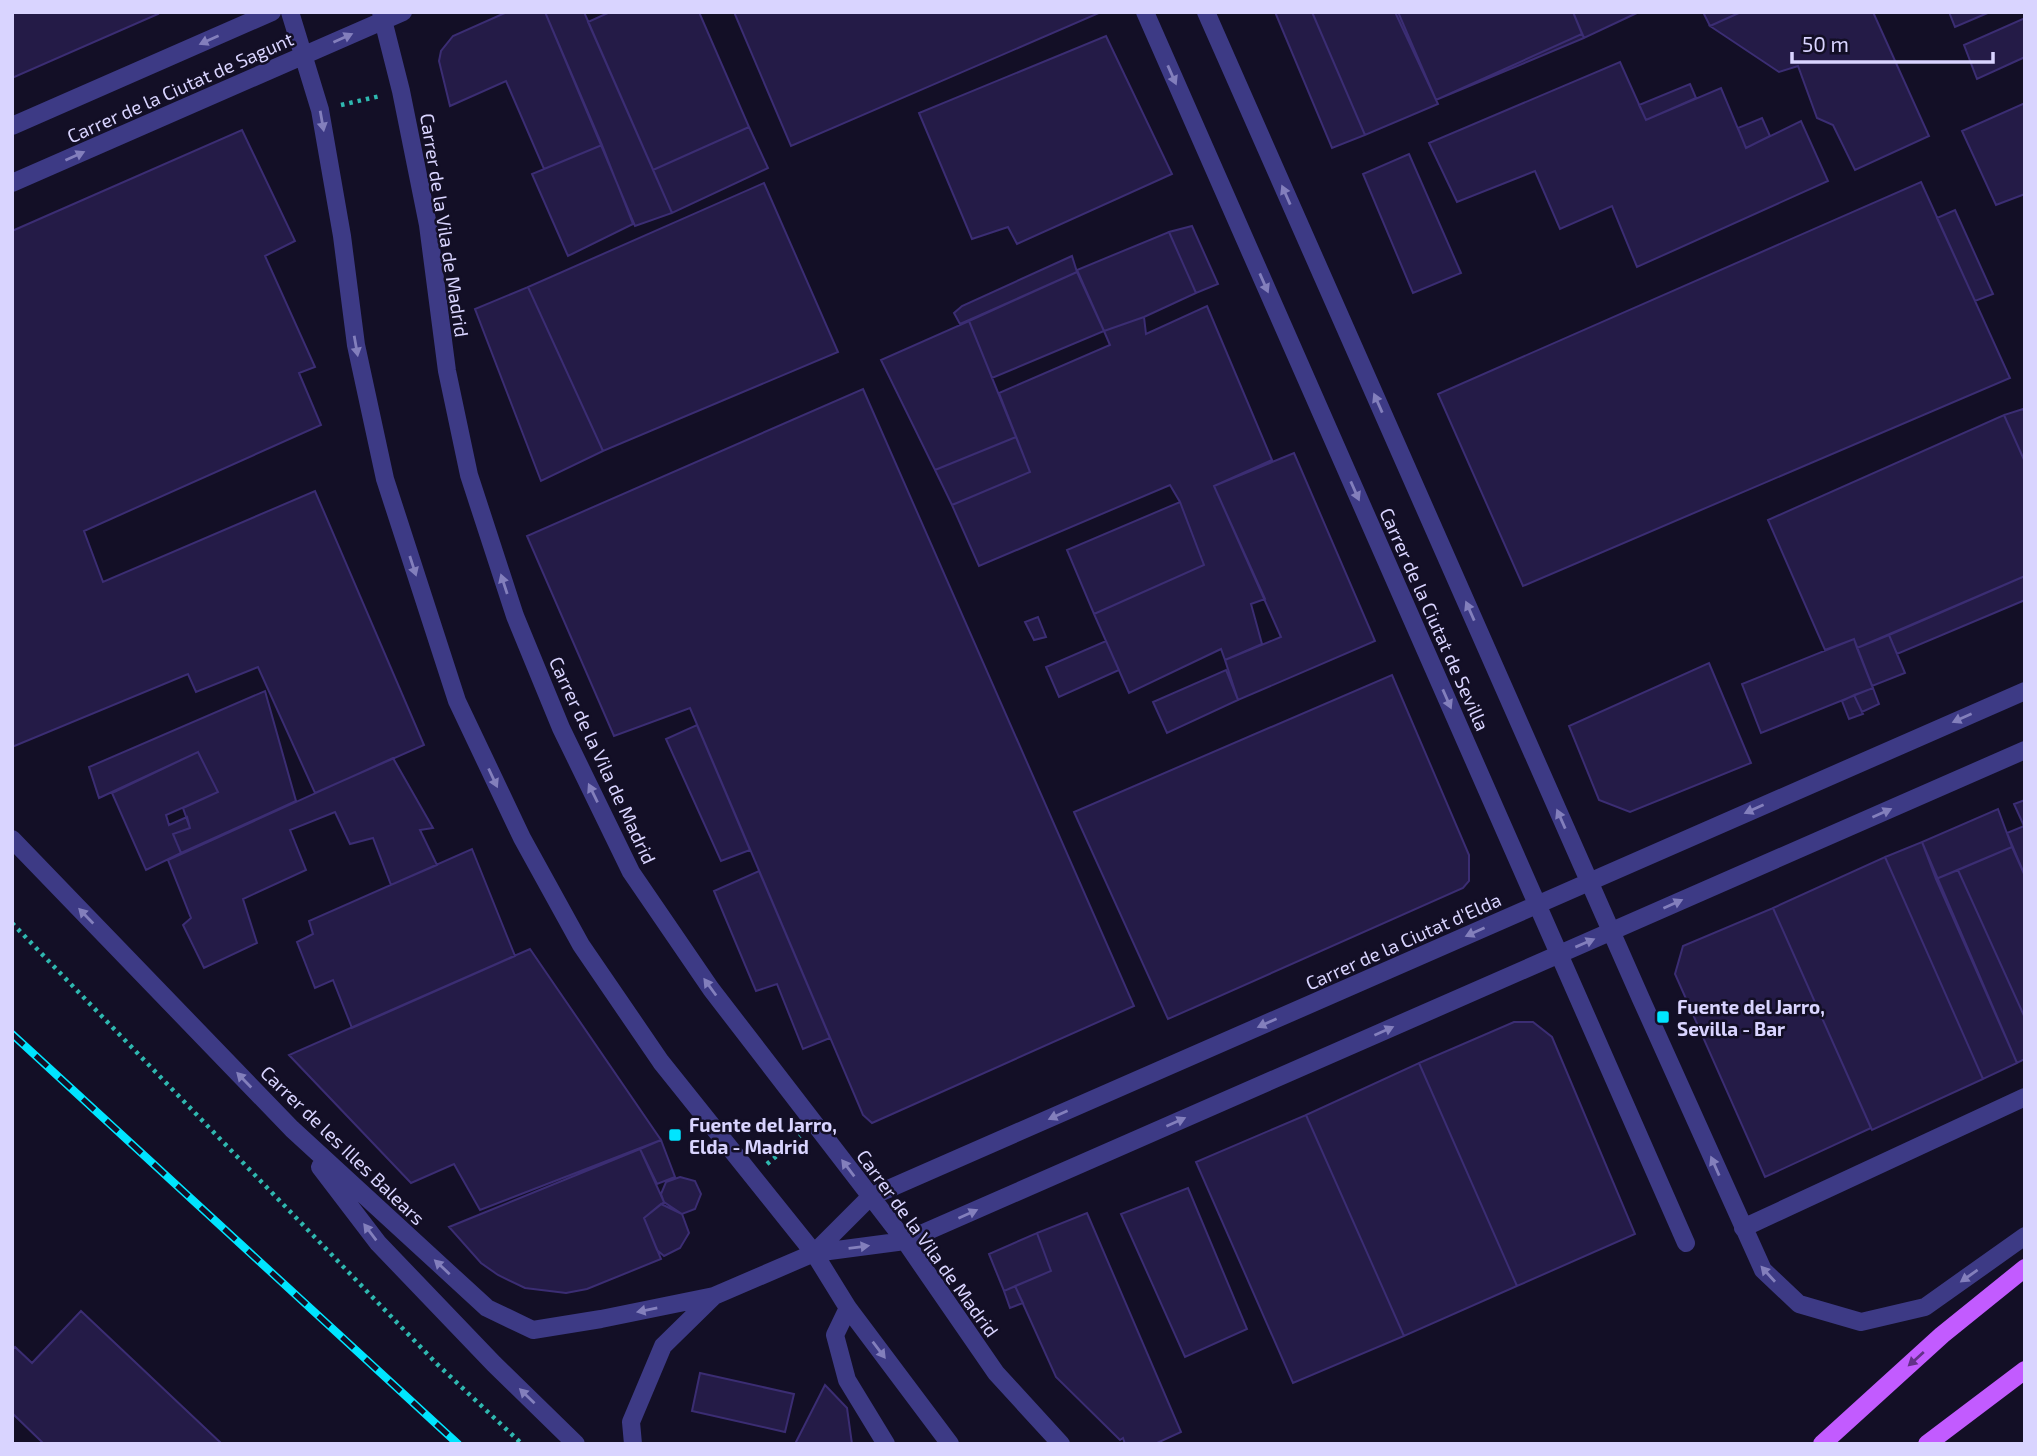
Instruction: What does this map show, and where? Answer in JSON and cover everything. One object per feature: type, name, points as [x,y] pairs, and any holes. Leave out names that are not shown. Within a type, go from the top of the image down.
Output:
[{"type":"main road","points":[[1822,1444],[1942,1335],[2025,1268]]},
{"type":"main road","points":[[1927,1444],[2025,1370]]},
{"type":"street","name":"Carrer de la Ciutat de Sagunt","points":[[12,126],[272,12]]},
{"type":"street","points":[[290,12],[320,110],[342,236],[356,345],[385,480],[457,701],[522,838],[581,944],[661,1062],[814,1253],[848,1308],[950,1444]]},
{"type":"street","name":"Carrer de la Ciutat de Sagunt","points":[[12,183],[303,56],[382,16],[402,12]]},
{"type":"street","name":"Carrer de la Ciutat de Sevilla","points":[[1145,12],[1686,1243]]},
{"type":"street","name":"Carrer de la Ciutat de Sevilla","points":[[1206,12],[1611,932],[1763,1270],[1799,1304],[1860,1322],[1925,1307],[2025,1236]]},
{"type":"street","name":"Carrer de la Vila de Madrid","points":[[382,16],[401,91],[428,225],[447,371],[470,475],[515,616],[561,728],[631,872],[711,989],[905,1241],[996,1373],[1061,1444]]},
{"type":"street","name":"Carrer de la Ciutat d'Elda","points":[[814,1253],[870,1197],[2025,691]]},
{"type":"street","name":"Carrer de la Ciutat d'Elda","points":[[714,1297],[814,1253],[905,1241],[2025,750]]},
{"type":"street","name":"Carrer de les Illes Balears","points":[[12,839],[292,1129],[487,1308],[533,1330],[714,1297]]},
{"type":"street","points":[[1743,1228],[2025,1097]]},
{"type":"street","points":[[292,1129],[378,1243],[494,1364],[576,1444]]},
{"type":"street","points":[[634,1444],[631,1422],[663,1346],[714,1297]]},
{"type":"street","points":[[848,1308],[835,1335],[847,1380],[886,1444]]},
{"type":"path","points":[[320,110],[401,91]]},
{"type":"path","points":[[12,923],[437,1364],[522,1444]]},
{"type":"path","points":[[754,1175],[814,1124]]},
{"type":"building","points":[[12,12],[157,12],[158,14],[12,78]]},
{"type":"building","points":[[507,12],[545,12],[602,145],[544,169],[506,81],[450,106],[439,61],[441,51],[453,36]]},
{"type":"building","points":[[545,12],[584,12],[672,213],[635,226]]},
{"type":"building","points":[[610,12],[699,12],[749,127],[653,170],[588,22]]},
{"type":"building","points":[[734,12],[1098,12],[1099,13],[791,146]]},
{"type":"building","points":[[1275,12],[1312,12],[1365,135],[1332,148]]},
{"type":"building","points":[[1312,12],[1395,12],[1438,104],[1365,135]]},
{"type":"building","points":[[1395,12],[1573,12],[1582,34],[1436,100]]},
{"type":"building","points":[[1398,12],[1573,12],[1584,38],[1436,100]]},
{"type":"building","points":[[1573,12],[1639,12],[1584,38]]},
{"type":"building","points":[[1703,12],[1741,12],[1710,26]]},
{"type":"building","points":[[1741,12],[1873,12],[1929,136],[1855,170],[1833,125],[1817,118],[1798,66],[1779,72],[1710,26]]},
{"type":"building","points":[[1949,12],[1990,12],[1955,27]]},
{"type":"building","points":[[2025,18],[2025,57],[1977,79],[1964,45]]},
{"type":"building","points":[[1106,36],[1172,174],[1017,244],[1008,227],[972,239],[919,113]]},
{"type":"building","points":[[1620,62],[1646,120],[1721,88],[1746,148],[1801,121],[1828,181],[1637,267],[1612,206],[1560,229],[1535,171],[1457,202],[1429,143]]},
{"type":"building","points":[[1690,84],[1696,98],[1646,120],[1639,105]]},
{"type":"building","points":[[2025,103],[2025,194],[1996,205],[1962,131]]},
{"type":"building","points":[[1762,118],[1770,136],[1746,148],[1738,128]]},
{"type":"building","points":[[749,127],[768,168],[672,213],[653,170]]},
{"type":"building","points":[[242,130],[295,241],[265,256],[315,367],[299,373],[321,425],[84,531],[103,582],[315,491],[424,745],[315,793],[258,667],[196,692],[188,674],[12,747],[12,231]]},
{"type":"building","points":[[602,145],[633,224],[568,256],[532,174]]},
{"type":"building","points":[[1409,154],[1461,273],[1413,293],[1363,174]]},
{"type":"building","points":[[1921,182],[2010,378],[1523,586],[1438,394]]},
{"type":"building","points":[[764,183],[838,352],[603,451],[528,287]]},
{"type":"building","points":[[1955,210],[1993,294],[1975,301],[1937,218]]},
{"type":"building","points":[[1192,226],[1218,284],[1196,293],[1169,232]]},
{"type":"building","points":[[1169,232],[1196,293],[1144,317],[1104,331],[1077,270]]},
{"type":"building","points":[[1072,256],[1077,272],[960,324],[954,313],[962,306]]},
{"type":"building","points":[[1077,272],[1104,331],[992,378],[969,321]]},
{"type":"building","points":[[528,287],[603,451],[541,481],[475,309]]},
{"type":"building","points":[[1207,306],[1272,460],[1214,486],[1265,599],[1251,604],[1262,644],[1225,660],[1221,649],[1129,693],[1094,614],[1204,565],[1180,502],[1170,485],[979,566],[952,505],[1030,472],[999,393],[1110,345],[1104,331],[1144,317],[1146,334]]},
{"type":"building","points":[[969,321],[1016,437],[935,470],[881,360]]},
{"type":"building","points":[[863,389],[1134,1006],[872,1123],[863,1115],[690,708],[614,736],[527,536]]},
{"type":"building","points":[[2023,409],[2025,413],[2025,462],[2004,415]]},
{"type":"building","points":[[2004,415],[2025,462],[2025,576],[1857,648],[1854,639],[1825,650],[1768,520]]},
{"type":"building","points":[[1016,437],[1030,472],[952,505],[935,470]]},
{"type":"building","points":[[1294,453],[1375,641],[1238,700],[1225,660],[1281,637],[1214,486]]},
{"type":"building","points":[[1180,502],[1204,565],[1094,614],[1067,550]]},
{"type":"building","points":[[2025,576],[2025,600],[1897,654],[1889,635]]},
{"type":"building","points":[[1038,617],[1046,637],[1034,640],[1025,622]]},
{"type":"building","points":[[1889,635],[1905,673],[1872,686],[1857,648]]},
{"type":"building","points":[[1854,639],[1873,688],[1761,733],[1742,684]]},
{"type":"building","points":[[1106,641],[1119,670],[1059,697],[1046,667]]},
{"type":"building","points":[[1709,663],[1751,763],[1630,812],[1599,800],[1569,726]]},
{"type":"building","points":[[1226,670],[1238,700],[1167,733],[1153,702]]},
{"type":"building","points":[[1392,675],[1469,855],[1469,881],[1463,888],[1168,1019],[1074,812]]},
{"type":"building","points":[[1873,688],[1879,704],[1862,712],[1854,695]]},
{"type":"building","points":[[265,691],[296,801],[181,853],[173,834],[190,828],[183,808],[218,792],[198,752],[99,798],[89,767]]},
{"type":"building","points":[[1854,695],[1863,714],[1849,719],[1842,701]]},
{"type":"building","points":[[697,725],[750,850],[721,861],[666,739]]},
{"type":"building","points":[[198,752],[218,792],[166,815],[169,825],[187,817],[190,828],[173,834],[181,853],[146,870],[112,793]]},
{"type":"building","points":[[393,758],[433,828],[420,830],[437,865],[391,885],[373,838],[350,844],[335,812],[290,830],[306,870],[243,899],[257,943],[204,968],[183,925],[191,918],[168,860]]},
{"type":"building","points":[[2025,800],[2025,826],[2024,826],[2014,804]]},
{"type":"building","points":[[1998,809],[2012,847],[1936,879],[1922,842]]},
{"type":"building","points":[[2025,826],[2025,876],[2007,833]]},
{"type":"building","points":[[1922,842],[2017,1063],[1983,1079],[1885,857]]},
{"type":"building","points":[[2012,847],[2025,876],[2025,1018],[1958,870]]},
{"type":"building","points":[[472,849],[515,956],[352,1028],[333,980],[315,988],[297,942],[313,934],[309,921]]},
{"type":"building","points":[[1885,857],[1983,1079],[1872,1130],[1773,908]]},
{"type":"building","points":[[1958,870],[2025,1018],[2025,1059],[2017,1063],[1936,879]]},
{"type":"building","points":[[759,871],[830,1038],[803,1049],[777,984],[756,991],[714,891]]},
{"type":"building","points":[[1773,908],[1871,1128],[1765,1177],[1675,974],[1683,946]]},
{"type":"building","points":[[530,949],[661,1140],[480,1210],[454,1164],[411,1183],[289,1055]]},
{"type":"building","points":[[1514,1022],[1533,1022],[1552,1037],[1635,1234],[1517,1286],[1419,1063]]},
{"type":"building","points":[[1419,1063],[1517,1286],[1404,1336],[1306,1115]]},
{"type":"building","points":[[1306,1115],[1404,1336],[1293,1383],[1196,1162]]},
{"type":"building","points":[[661,1140],[675,1177],[657,1184],[640,1149]]},
{"type":"building","points":[[640,1149],[664,1202],[644,1218],[661,1259],[587,1289],[566,1293],[525,1288],[481,1263],[449,1227]]},
{"type":"building","points":[[680,1177],[695,1181],[701,1194],[695,1209],[682,1214],[664,1202],[661,1194],[666,1182]]},
{"type":"building","points":[[1188,1188],[1247,1329],[1185,1357],[1121,1214]]},
{"type":"building","points":[[661,1204],[682,1214],[689,1233],[680,1248],[664,1256],[657,1250],[644,1218]]},
{"type":"building","points":[[1087,1213],[1181,1432],[1155,1444],[1125,1444],[1123,1438],[1120,1440],[1056,1377],[1015,1286],[1051,1271],[1037,1233]]},
{"type":"building","points":[[1037,1233],[1051,1271],[1004,1291],[989,1254]]},
{"type":"building","points":[[1015,1286],[1023,1303],[1010,1308],[1004,1291]]},
{"type":"building","points":[[81,1311],[222,1444],[44,1444],[12,1413],[12,1350],[15,1347],[32,1363]]},
{"type":"building","points":[[700,1373],[794,1394],[785,1432],[692,1411]]},
{"type":"building","points":[[825,1385],[847,1408],[852,1444],[795,1444]]},
{"type":"railway","points":[[12,1034],[458,1444]]},
{"type":"place","name":"Fuente del Jarro, Sevilla - Bar","points":[[1663,1017]]},
{"type":"place","name":"Fuente del Jarro, Elda - Madrid","points":[[675,1135]]}]
